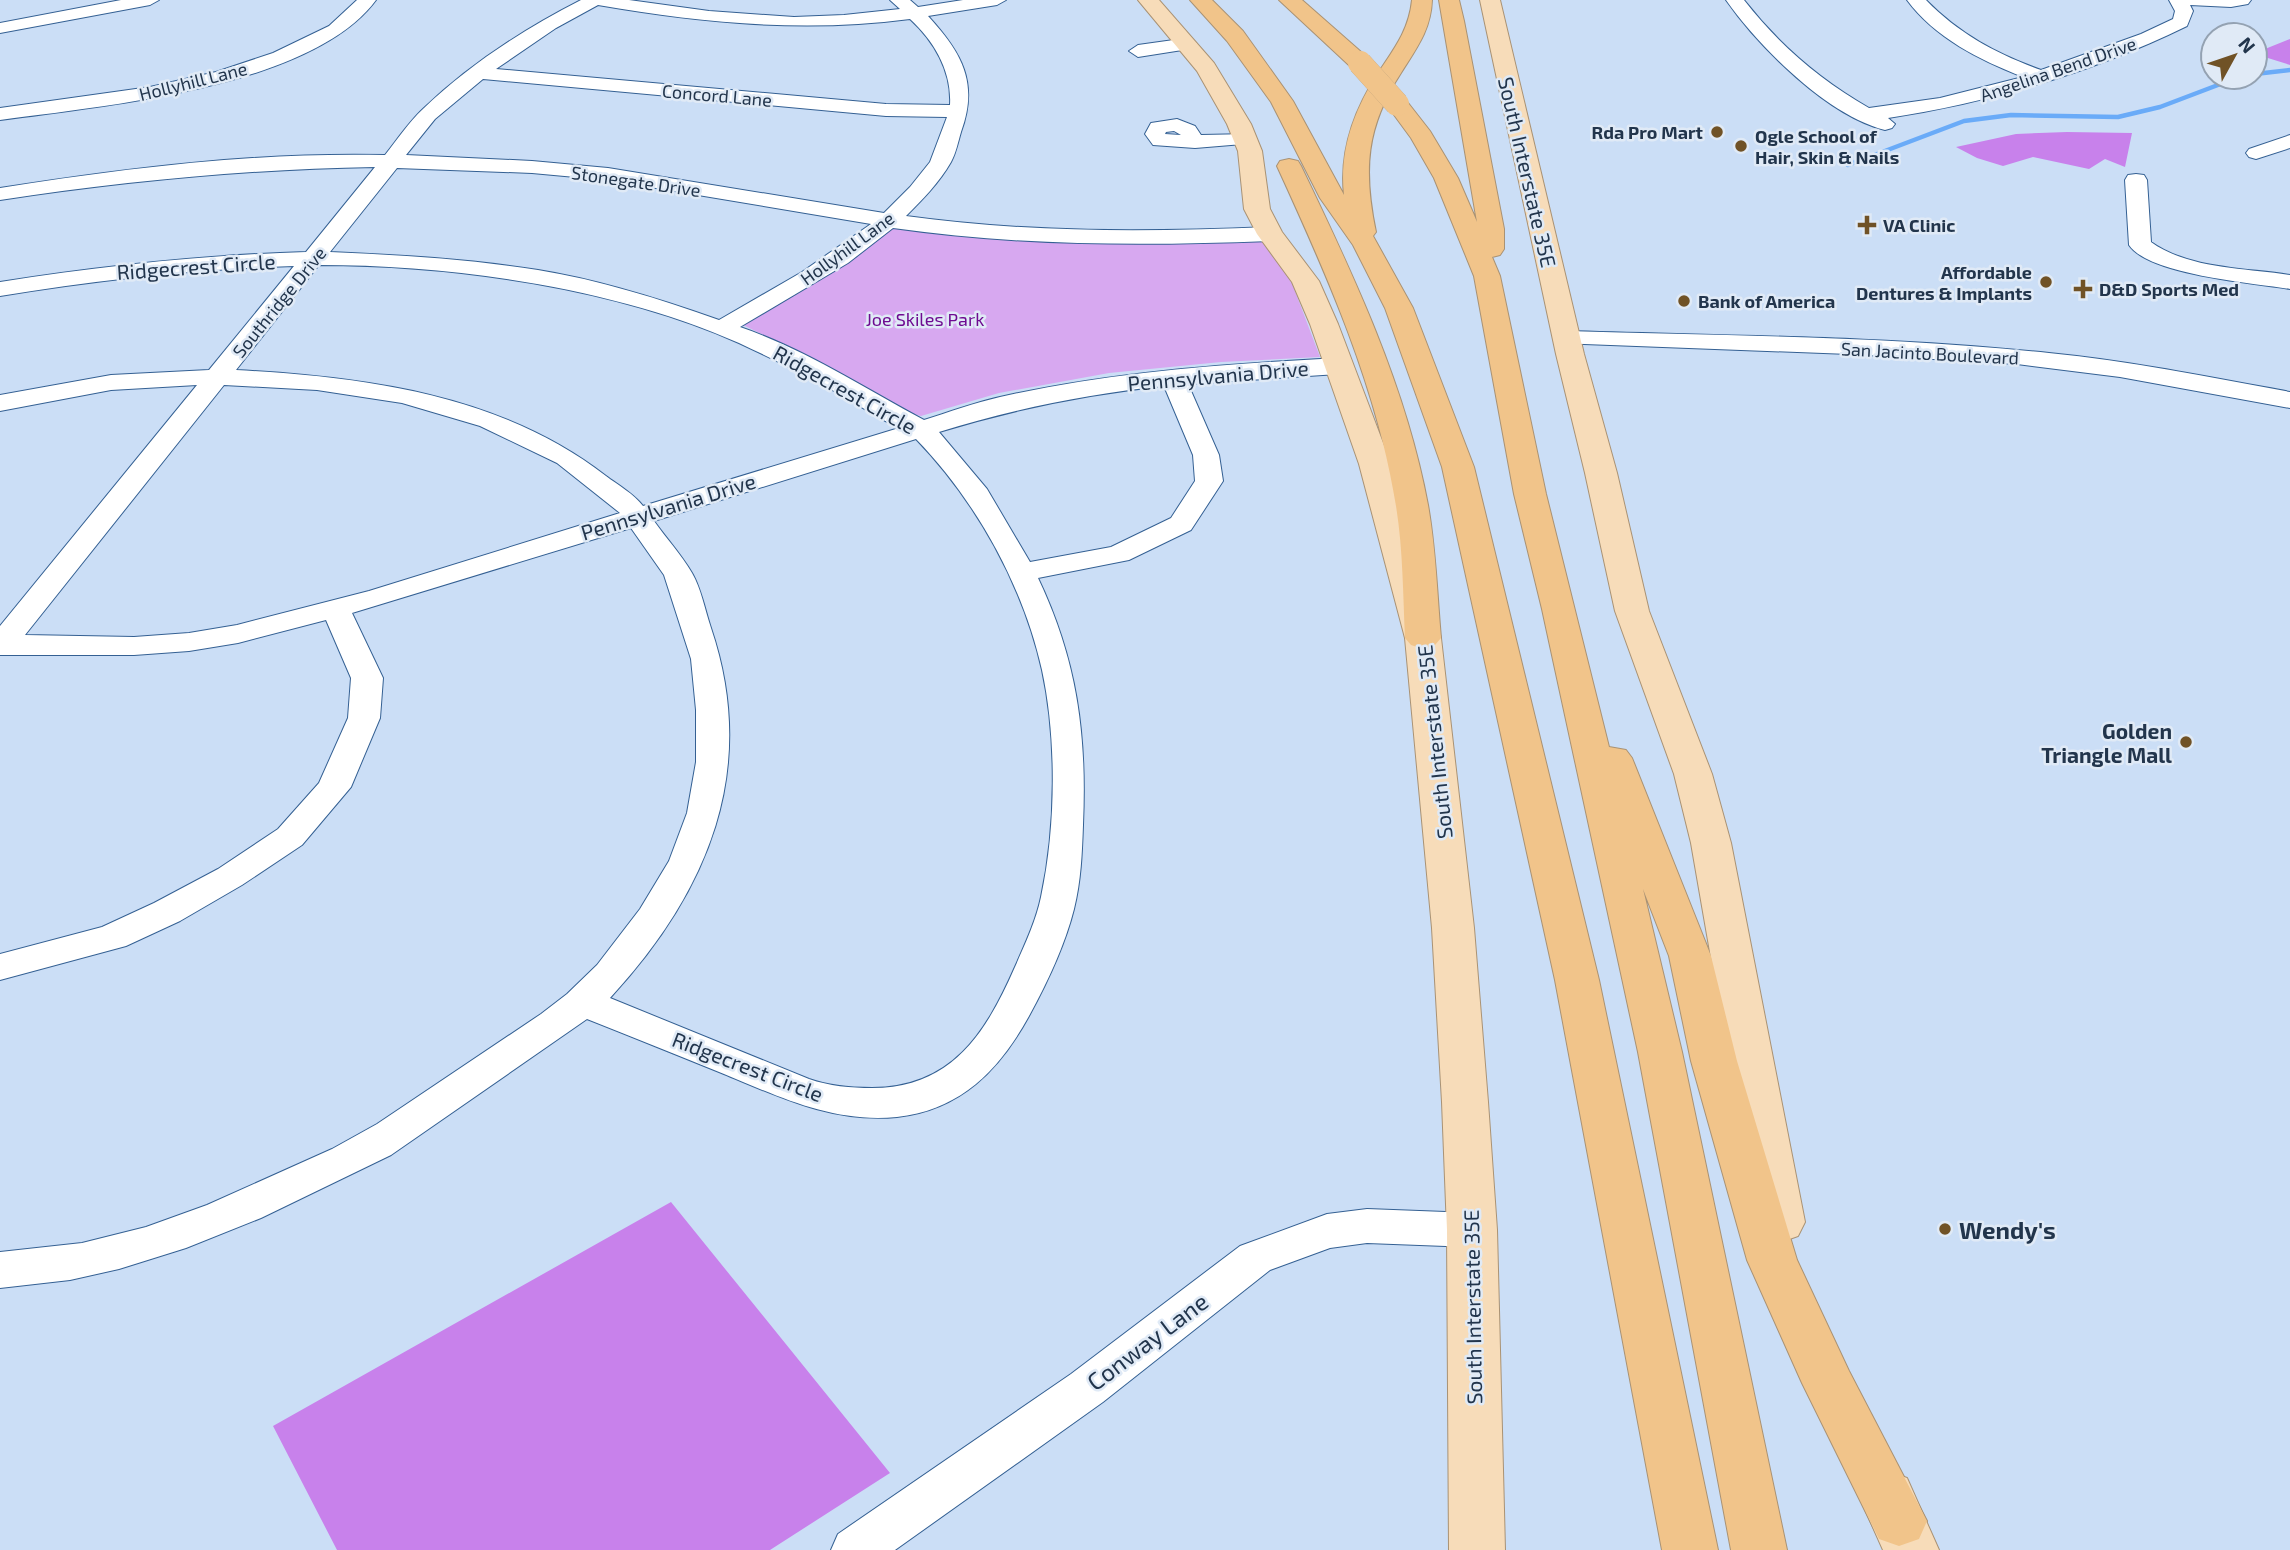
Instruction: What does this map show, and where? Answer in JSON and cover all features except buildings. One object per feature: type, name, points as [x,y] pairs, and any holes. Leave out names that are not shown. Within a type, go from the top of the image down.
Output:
[{"type":"highway","points":[[1200,0],[1235,36],[1282,101],[1333,198],[1366,245],[1399,308],[1458,467],[1577,980],[1690,1550]]},
{"type":"highway","points":[[1289,0],[1324,28],[1360,63],[1398,104],[1422,136],[1446,178],[1487,276],[1530,494],[1660,1052],[1759,1550]]},
{"type":"highway","points":[[1366,245],[1354,195],[1357,148],[1364,119],[1375,97],[1414,38],[1422,12],[1422,0]]},
{"type":"highway","points":[[1449,0],[1461,50],[1478,170],[1493,234],[1487,276]]},
{"type":"highway","points":[[1257,65],[1259,97],[1353,305],[1389,405],[1410,492],[1423,638]]},
{"type":"highway","points":[[1565,636],[1690,956],[1714,1061],[1772,1260],[1828,1383],[1905,1536]]},
{"type":"main road","name":"South Interstate 35E","points":[[1148,0],[1188,44],[1226,99],[1250,151],[1257,209],[1270,234],[1305,281],[1324,324],[1375,464],[1423,638],[1453,928],[1472,1230],[1478,1550]]},
{"type":"main road","name":"South Interstate 35E","points":[[1490,0],[1568,346],[1601,473],[1632,611],[1693,774],[1711,843],[1777,1208],[1792,1264],[1846,1406],[1905,1536]]},
{"type":"street","points":[[0,28],[124,2],[150,0]]},
{"type":"street","name":"Hollyhill Lane","points":[[0,114],[150,93],[221,77],[280,57],[335,30],[367,0]]},
{"type":"street","points":[[596,0],[693,16],[783,22],[850,20],[908,6],[997,0]]},
{"type":"street","name":"Southridge Drive","points":[[1,645],[428,115],[476,73],[553,21],[596,0]]},
{"type":"street","points":[[1735,0],[1774,48],[1795,68],[1866,116],[1893,128]]},
{"type":"street","points":[[1920,4],[1946,0]]},
{"type":"street","name":"Angelina Bend Drive","points":[[1866,116],[1985,95],[2040,77],[2174,27],[2183,17],[2178,0]]},
{"type":"street","points":[[2188,0],[2242,0]]},
{"type":"street","points":[[1920,4],[1940,26],[1970,47],[1991,59],[2040,77]]},
{"type":"street","name":"Hollyhill Lane","points":[[723,327],[826,268],[891,219],[939,165],[961,99],[953,64],[908,6]]},
{"type":"street","points":[[1138,51],[1188,44]]},
{"type":"street","name":"Concord Lane","points":[[476,73],[862,108],[958,111]]},
{"type":"street","points":[[1195,142],[1243,138]]},
{"type":"street","points":[[2256,153],[2290,141]]},
{"type":"street","name":"Stonegate Drive","points":[[0,194],[176,171],[288,163],[479,164],[608,174],[987,233],[1100,240],[1270,234]]},
{"type":"street","points":[[2136,180],[2140,246],[2147,253],[2175,262],[2290,282]]},
{"type":"street","name":"Ridgecrest Circle","points":[[0,289],[148,267],[314,259],[434,265],[513,274],[645,302],[723,327],[787,354],[920,428],[987,505],[1022,572],[1051,640],[1065,699],[1070,744],[1063,878],[1052,924],[1005,1029],[975,1068],[951,1085],[916,1098],[884,1103],[817,1096],[583,1002]]},
{"type":"street","name":"San Jacinto Boulevard","points":[[1568,346],[1910,363],[2020,364],[2195,382],[2290,400]]},
{"type":"street","name":"San Jacinto Boulevard","points":[[2020,364],[2290,414]]},
{"type":"street","name":"Pennsylvania Drive","points":[[1,645],[134,646],[189,642],[238,634],[336,610],[1002,404],[1172,377],[1338,366]]},
{"type":"street","points":[[1022,572],[1119,554],[1181,524],[1209,481],[1206,454],[1172,377]]},
{"type":"street","points":[[0,403],[146,379],[218,378],[291,380],[352,387],[419,398],[480,415],[564,455],[637,515],[660,545],[689,591],[700,624],[709,677],[714,738],[709,794],[687,859],[632,948],[583,1002],[365,1151],[220,1220],[92,1258],[0,1270]]},
{"type":"street","points":[[0,967],[113,937],[167,912],[230,877],[290,836],[334,787],[364,718],[366,678],[336,610]]},
{"type":"street","name":"Conway Lane","points":[[855,1550],[1087,1388],[1255,1258],[1327,1231],[1367,1226],[1472,1230]]},
{"type":"green space","name":"Joe Skiles Park","points":[[897,224],[1267,242],[1292,283],[1320,357],[1221,362],[1109,373],[999,393],[921,416],[902,411],[835,370],[741,324]]},
{"type":"shaded area","points":[[2290,39],[2290,65],[2269,58],[2269,47]]},
{"type":"shaded area","points":[[2132,133],[2125,167],[2105,159],[2089,169],[2033,157],[2003,166],[1977,158],[1956,147],[2016,134]]},
{"type":"shaded area","points":[[671,1202],[890,1473],[770,1550],[337,1550],[273,1426]]},
{"type":"waterway","points":[[2269,72],[2290,70]]},
{"type":"waterway","points":[[1848,165],[1964,121],[2011,115],[2118,117],[2160,107],[2202,91]]},
{"type":"place","name":"Rda Pro Mart","points":[[1717,132]]},
{"type":"place","name":"Ogle School of Hair, Skin & Nails","points":[[1741,146]]},
{"type":"place","name":"VA Clinic","points":[[1867,225]]},
{"type":"place","name":"Affordable Dentures & Implants","points":[[2046,282]]},
{"type":"place","name":"D&D Sports Med","points":[[2083,289]]},
{"type":"place","name":"Bank of America","points":[[1684,301]]},
{"type":"place","name":"Golden Triangle Mall","points":[[2186,742]]},
{"type":"place","name":"Wendy's","points":[[1945,1229]]}]
